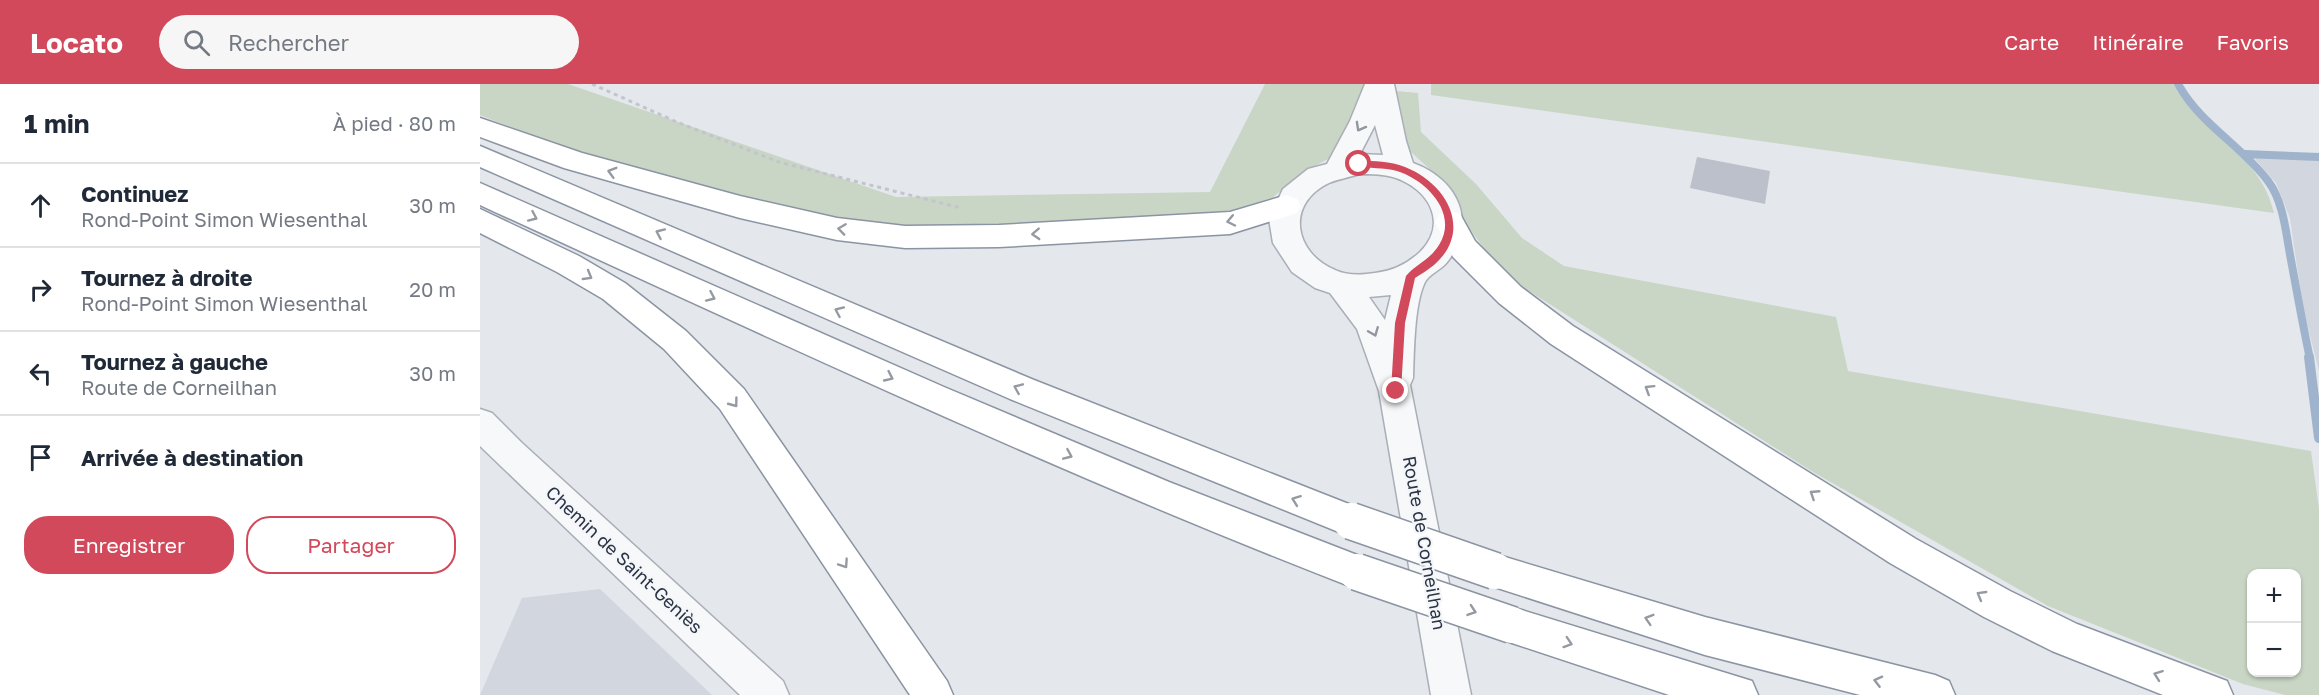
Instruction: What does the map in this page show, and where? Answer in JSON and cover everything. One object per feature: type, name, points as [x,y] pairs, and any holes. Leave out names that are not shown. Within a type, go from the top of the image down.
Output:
[{"type":"highway","points":[[480,127],[574,161],[740,207],[837,229],[905,237],[999,236],[1230,223],[1287,206]]},
{"type":"highway","points":[[480,156],[912,344],[1234,477],[1351,521],[1495,571],[1705,636],[1935,695]]},
{"type":"highway","points":[[480,193],[943,402],[1157,493],[1357,572],[1512,625],[1670,676],[1738,695]]},
{"type":"highway","points":[[480,220],[568,264],[614,291],[675,340],[708,373],[732,399],[933,695]]},
{"type":"highway","points":[[1449,222],[1464,249],[1510,295],[1562,335],[1904,551],[1997,604],[2066,638],[2213,695]]},
{"type":"street","points":[[1339,168],[1364,121],[1379,84]]},
{"type":"street","points":[[1379,84],[1401,169]]},
{"type":"street","points":[[1380,164],[1401,169],[1420,177],[1435,190],[1445,205],[1449,222],[1445,243],[1432,262],[1411,276],[1389,284],[1365,286],[1341,284],[1317,275],[1298,261],[1286,244],[1283,225],[1287,206],[1299,189],[1339,168],[1380,164]]},
{"type":"street","name":"Route de Corneilhan","points":[[1396,391],[1400,323],[1411,276]]},
{"type":"street","name":"Route de Corneilhan","points":[[1341,284],[1371,324],[1396,391],[1451,695]]},
{"type":"street","name":"Chemin de Saint-Geniès","points":[[480,423],[510,454],[769,695]]},
{"type":"path","points":[[592,84],[679,123],[779,162],[969,210]]},
{"type":"shaded area","points":[[2258,157],[2319,160],[2319,371],[2303,308],[2290,218],[2276,183],[2255,159]]},
{"type":"shaded area","points":[[600,589],[712,695],[480,695],[522,598]]},
{"type":"green space","points":[[480,84],[568,84],[896,197],[1210,192],[1265,84],[1366,84],[1354,119],[1332,157],[1301,173],[1263,206],[1212,218],[898,229],[834,221],[573,152],[480,115]]},
{"type":"green space","points":[[1431,84],[2173,84],[2199,118],[2244,159],[2257,175],[2267,192],[2274,213],[1431,95]]},
{"type":"green space","points":[[1396,91],[1418,93],[1421,132],[1476,184],[1522,238],[1564,266],[1836,317],[1848,371],[2311,451],[2319,509],[2319,695],[2285,695],[2243,684],[2048,606],[1813,472],[1515,282],[1488,254],[1469,228],[1448,186],[1404,143],[1396,113]]},
{"type":"building","points":[[1697,157],[1770,171],[1765,204],[1690,188]]},
{"type":"waterway","points":[[2178,84],[2209,123],[2257,168],[2268,181],[2278,199],[2284,219],[2310,359]]},
{"type":"waterway","points":[[2245,154],[2319,157]]},
{"type":"waterway","points":[[2309,357],[2319,438]]},
{"type":"route","points":[[1359,164],[1380,164],[1420,177],[1435,190],[1445,205],[1449,222],[1445,243],[1432,262],[1411,276],[1400,323],[1396,391]]}]
